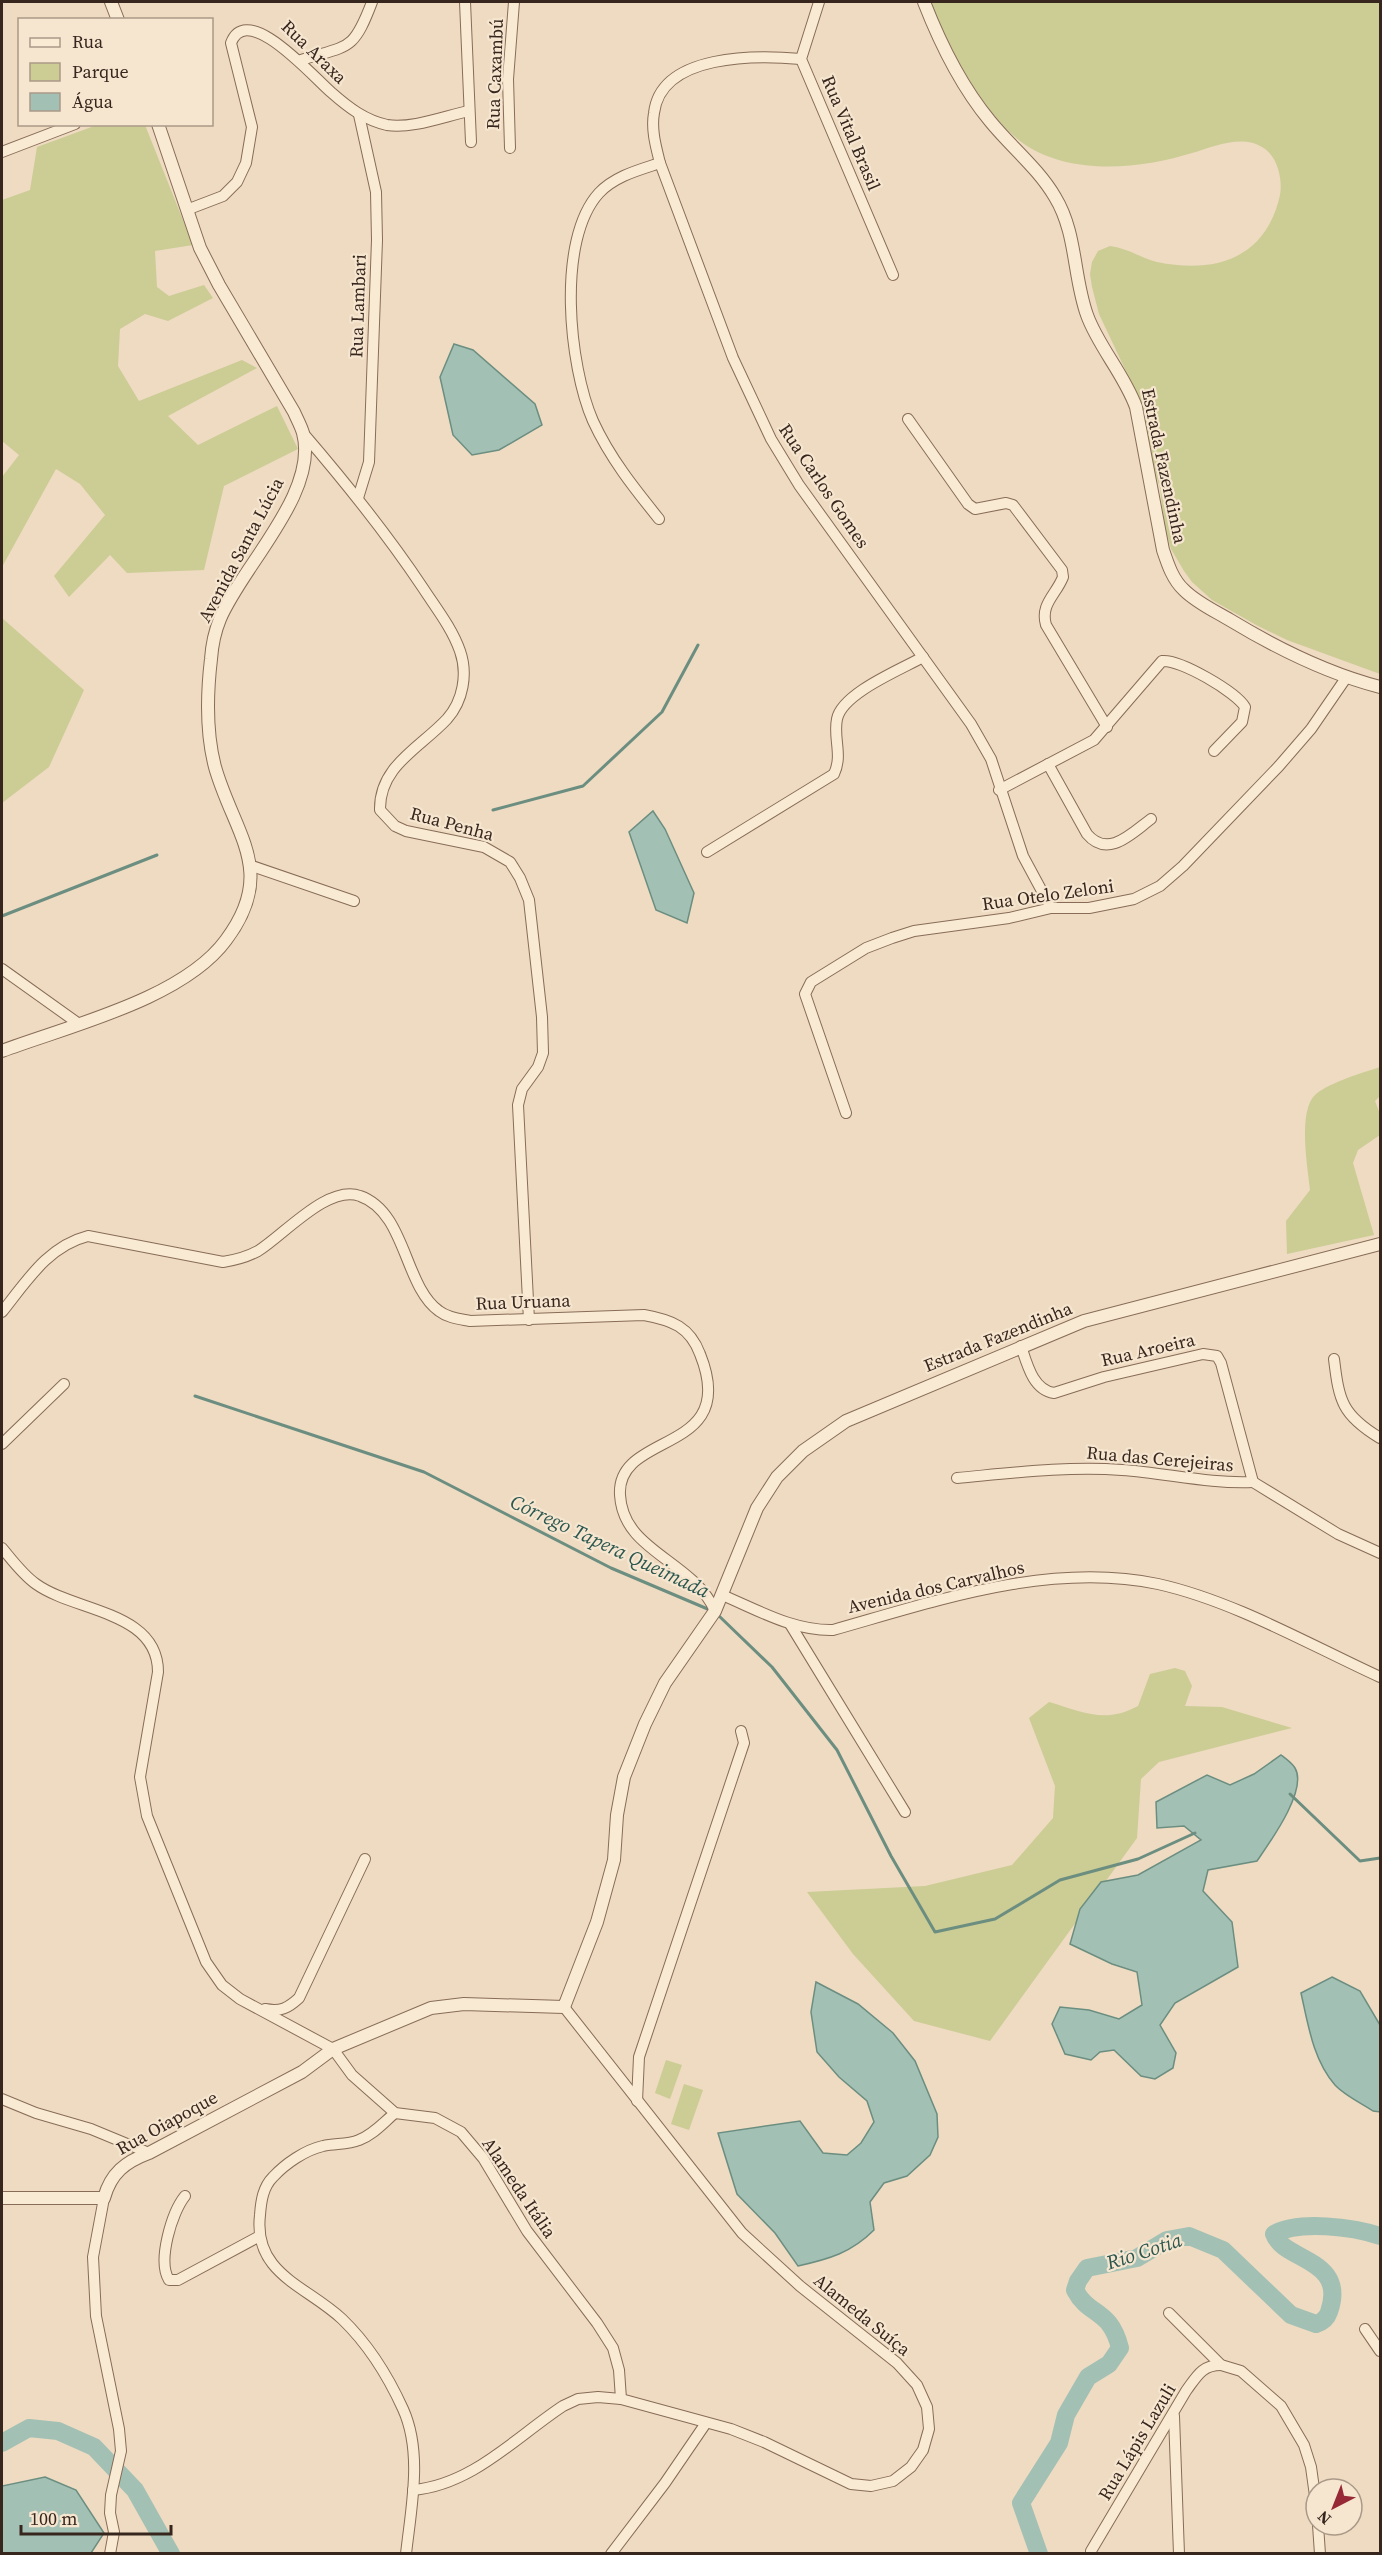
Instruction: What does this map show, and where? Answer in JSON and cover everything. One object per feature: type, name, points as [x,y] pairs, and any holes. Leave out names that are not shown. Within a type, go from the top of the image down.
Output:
[{"type":"street","points":[[111,2],[117,18]]},
{"type":"street","points":[[301,60],[348,45],[357,37],[372,2]]},
{"type":"street","name":"Rua Caxambú","points":[[465,2],[471,142]]},
{"type":"street","name":"Rua Caxambú","points":[[510,148],[508,79],[514,2]]},
{"type":"street","name":"Rua Vital Brasil","points":[[819,2],[801,59],[893,275]]},
{"type":"street","name":"Estrada Fazendinha","points":[[924,2],[935,31],[959,75],[989,120],[1041,176],[1056,198],[1074,246],[1087,316],[1128,385],[1136,407],[1163,550],[1169,570],[1183,590],[1270,643],[1346,678],[1380,687]]},
{"type":"street","name":"Rua Araxa","points":[[189,209],[223,196],[237,182],[246,163],[252,127],[232,55],[231,43],[235,30],[251,24],[261,25],[301,60],[330,92],[359,116],[399,126],[469,111]]},
{"type":"street","name":"Rua Carlos Gomes","points":[[801,59],[735,58],[706,63],[682,75],[662,94],[654,111],[653,132],[660,163],[733,358],[771,439],[799,485],[971,724],[991,759],[999,790],[1023,856],[1051,908]]},
{"type":"street","name":"Rua Lambari","points":[[358,498],[369,462],[377,240],[376,192],[359,116]]},
{"type":"street","points":[[2,152],[70,126]]},
{"type":"street","name":"Avenida Santa Lúcia","points":[[2,1051],[79,1024],[150,995],[185,976],[211,957],[237,923],[249,889],[252,866],[248,850],[225,800],[214,764],[209,718],[211,659],[219,620],[292,499],[305,453],[303,433],[267,364],[219,285],[200,248],[189,209],[159,126]]},
{"type":"street","points":[[659,519],[621,471],[593,420],[578,374],[573,305],[573,266],[582,219],[592,203],[608,186],[625,175],[660,163]]},
{"type":"street","points":[[908,418],[968,504],[975,509],[1006,503],[1013,505],[1062,570],[1063,577],[1043,615],[1046,625],[1107,727]]},
{"type":"street","name":"Rua Penha","points":[[303,433],[358,498],[448,626],[461,652],[464,684],[456,707],[387,776],[382,786],[380,810],[395,826],[406,831],[484,847],[496,852],[510,862],[529,900],[542,1017],[543,1053],[538,1067],[522,1089],[518,1105],[529,1320]]},
{"type":"street","points":[[706,852],[834,774],[839,763],[837,718],[843,706],[860,691],[923,657]]},
{"type":"street","points":[[999,790],[1094,740],[1162,661],[1174,661],[1234,695],[1245,707],[1242,722],[1214,751]]},
{"type":"street","name":"Rua Otelo Zeloni","points":[[846,1113],[805,994],[807,987],[866,948],[914,931],[1009,918],[1051,908],[1089,908],[1134,899],[1160,886],[1183,866],[1279,766],[1311,729],[1346,678]]},
{"type":"street","points":[[1048,764],[1087,834],[1096,843],[1105,846],[1119,842],[1151,819]]},
{"type":"street","points":[[252,866],[354,901]]},
{"type":"street","points":[[2,969],[79,1024]]},
{"type":"street","name":"Rua Uruana","points":[[2,1312],[49,1255],[65,1243],[78,1238],[88,1236],[223,1262],[240,1259],[258,1251],[324,1201],[340,1194],[360,1196],[378,1208],[393,1228],[428,1300],[439,1311],[470,1320],[645,1315],[667,1319],[683,1327],[696,1342],[703,1361],[709,1394],[706,1409],[697,1422],[685,1432],[644,1454],[629,1466],[621,1479],[620,1494],[623,1514],[630,1529],[700,1585],[713,1614]]},
{"type":"street","name":"Estrada Fazendinha","points":[[722,1595],[756,1508],[777,1477],[803,1451],[846,1421],[1084,1320],[1380,1244]]},
{"type":"street","name":"Rua Aroeira","points":[[1021,1346],[1030,1372],[1040,1387],[1054,1393],[1104,1377],[1192,1356],[1203,1354],[1217,1356],[1221,1363],[1253,1482]]},
{"type":"street","points":[[1334,1359],[1338,1395],[1346,1410],[1358,1423],[1380,1438]]},
{"type":"street","points":[[2,1444],[64,1384]]},
{"type":"street","name":"Rua das Cerejeiras","points":[[957,1478],[1076,1468],[1189,1476],[1222,1483],[1253,1482]]},
{"type":"street","points":[[1253,1482],[1338,1534],[1380,1553]]},
{"type":"street","points":[[2,1548],[36,1584],[133,1626],[148,1640],[158,1656],[158,1672],[140,1777],[147,1816],[206,1962],[222,1985],[240,1999],[333,2049],[352,2075],[395,2113],[360,2140],[322,2146],[305,2153],[273,2176],[266,2186],[261,2201],[258,2237],[276,2268],[288,2281],[341,2318],[365,2344],[384,2372],[404,2411],[414,2461],[406,2553]]},
{"type":"street","name":"Avenida dos Carvalhos","points":[[722,1595],[790,1624],[810,1630],[832,1630],[1004,1586],[1056,1579],[1111,1578],[1158,1584],[1199,1596],[1380,1677]]},
{"type":"street","points":[[564,2007],[597,1922],[614,1860],[617,1815],[624,1777],[645,1724],[665,1683],[713,1614],[722,1595]]},
{"type":"street","points":[[790,1624],[905,1812]]},
{"type":"street","points":[[637,2101],[639,2057],[744,1743],[741,1731]]},
{"type":"street","points":[[259,2008],[281,2010],[299,1998],[365,1859]]},
{"type":"street","name":"Rua Oiapoque","points":[[110,2553],[114,2532],[110,2513],[111,2495],[121,2451],[119,2429],[96,2316],[93,2256],[104,2198],[108,2184],[117,2171],[130,2160],[149,2153],[302,2072],[333,2049],[432,2008],[464,2004],[564,2007]]},
{"type":"street","name":"Alameda Suíça","points":[[413,2490],[431,2488],[452,2481],[473,2470],[563,2406],[578,2399],[598,2397],[621,2399],[764,2442],[851,2484],[871,2486],[893,2481],[911,2467],[923,2450],[929,2429],[927,2407],[917,2385],[897,2362],[800,2286],[742,2233],[564,2007]]},
{"type":"street","points":[[2,2099],[36,2113],[91,2129],[149,2153]]},
{"type":"street","name":"Alameda Itália","points":[[395,2113],[435,2118],[461,2132],[483,2158],[527,2231],[597,2323],[613,2348],[619,2370],[621,2399]]},
{"type":"street","points":[[185,2196],[176,2207],[168,2230],[166,2273],[169,2280],[178,2280],[258,2237]]},
{"type":"street","points":[[2,2198],[104,2198]]},
{"type":"street","points":[[1169,2313],[1221,2365],[1241,2371],[1281,2406],[1293,2423],[1311,2467],[1312,2477]]},
{"type":"street","points":[[1365,2329],[1380,2351]]},
{"type":"street","name":"Rua Lápis Lazuli","points":[[1091,2551],[1201,2370],[1210,2365],[1221,2365]]},
{"type":"street","points":[[1174,2414],[1179,2553]]},
{"type":"street","points":[[611,2553],[665,2483],[706,2423]]},
{"type":"street","points":[[1319,2537],[1320,2553]]},
{"type":"green space","points":[[929,2],[1380,2],[1380,674],[1287,640],[1258,626],[1212,600],[1192,582],[1171,549],[1164,526],[1160,488],[1152,464],[1140,401],[1099,314],[1092,287],[1090,274],[1092,262],[1098,251],[1110,246],[1157,262],[1199,266],[1235,257],[1250,247],[1263,234],[1273,217],[1280,195],[1280,175],[1272,156],[1262,147],[1245,142],[1227,143],[1172,159],[1129,166],[1085,165],[1043,154],[1024,144],[1009,131],[981,98],[957,59]]},
{"type":"green space","points":[[94,126],[145,126],[193,245],[155,251],[157,287],[169,296],[204,285],[213,298],[168,321],[145,314],[120,329],[118,366],[139,401],[242,360],[257,368],[168,416],[198,445],[277,406],[298,449],[224,486],[204,570],[127,573],[110,555],[69,597],[54,576],[105,515],[80,484],[56,469],[2,567],[2,477],[19,455],[2,441],[2,200],[30,190],[37,147]]},
{"type":"green space","points":[[2,618],[84,690],[49,767],[2,803]]},
{"type":"green space","points":[[1380,1067],[1380,1096],[1375,1101],[1380,1114],[1380,1135],[1358,1150],[1353,1163],[1374,1235],[1287,1254],[1286,1221],[1310,1190],[1305,1126],[1310,1102],[1316,1094],[1330,1086]]},
{"type":"green space","points":[[1175,1668],[1185,1671],[1192,1686],[1185,1706],[1222,1707],[1292,1728],[1159,1762],[1141,1779],[1137,1838],[990,2041],[914,2021],[853,1954],[807,1892],[925,1886],[1012,1865],[1053,1818],[1055,1786],[1029,1718],[1049,1702],[1094,1714],[1115,1714],[1126,1711],[1138,1706],[1150,1674]]},
{"type":"green space","points":[[666,2060],[682,2065],[670,2099],[655,2093]]},
{"type":"green space","points":[[684,2084],[703,2090],[689,2130],[671,2124]]},
{"type":"water","points":[[454,344],[473,350],[535,404],[542,425],[499,450],[472,455],[453,435],[440,377]]},
{"type":"water","points":[[653,811],[665,829],[694,893],[687,923],[656,910],[629,832]]},
{"type":"water","points":[[1281,1755],[1295,1768],[1298,1778],[1286,1816],[1270,1842],[1257,1861],[1208,1870],[1203,1891],[1232,1922],[1238,1967],[1175,2003],[1160,2025],[1176,2053],[1173,2068],[1155,2079],[1141,2076],[1114,2050],[1100,2052],[1091,2060],[1065,2054],[1052,2024],[1060,2007],[1089,2010],[1119,2019],[1142,2005],[1137,1972],[1112,1964],[1070,1944],[1080,1909],[1101,1882],[1138,1875],[1201,1840],[1184,1826],[1157,1828],[1156,1802],[1207,1775],[1230,1785],[1254,1774]]},
{"type":"water","points":[[1332,1977],[1360,1991],[1380,2025],[1380,2112],[1373,2111],[1339,2089],[1316,2053],[1301,1993]]},
{"type":"water","points":[[816,1982],[858,2004],[893,2033],[915,2061],[937,2114],[938,2137],[930,2155],[907,2176],[884,2183],[870,2202],[874,2230],[848,2250],[820,2261],[798,2266],[775,2233],[737,2194],[718,2133],[800,2121],[823,2153],[847,2155],[861,2143],[874,2122],[867,2101],[839,2077],[817,2052],[811,2012]]},
{"type":"water","points":[[45,2477],[76,2490],[104,2533],[91,2553],[2,2553],[2,2486]]},
{"type":"waterway","points":[[493,810],[583,786],[662,712],[698,645]]},
{"type":"waterway","points":[[2,916],[157,855]]},
{"type":"waterway","name":"Córrego Tapera Queimada","points":[[195,1396],[424,1472],[611,1568],[710,1610]]},
{"type":"waterway","name":"Córrego Tapera Queimada","points":[[718,1615],[772,1667],[837,1750],[891,1856],[935,1932],[995,1919],[1060,1880],[1138,1859],[1195,1833]]},
{"type":"waterway","name":"Córrego Tapera Queimada","points":[[1290,1794],[1360,1861],[1380,1858]]},
{"type":"waterway","name":"Rio Cotia","points":[[1039,2554],[1021,2503],[1059,2443],[1066,2415],[1088,2377],[1109,2364],[1120,2348],[1111,2326],[1087,2305],[1075,2290],[1087,2268],[1137,2258],[1167,2240],[1189,2236],[1223,2250],[1291,2315],[1316,2324],[1324,2320],[1329,2312],[1332,2294],[1330,2281],[1312,2263],[1280,2243],[1274,2234],[1297,2227],[1326,2226],[1380,2236]]},
{"type":"waterway","name":"Rio Cotia","points":[[2,2443],[29,2428],[58,2431],[94,2447],[135,2490],[171,2554]]}]
